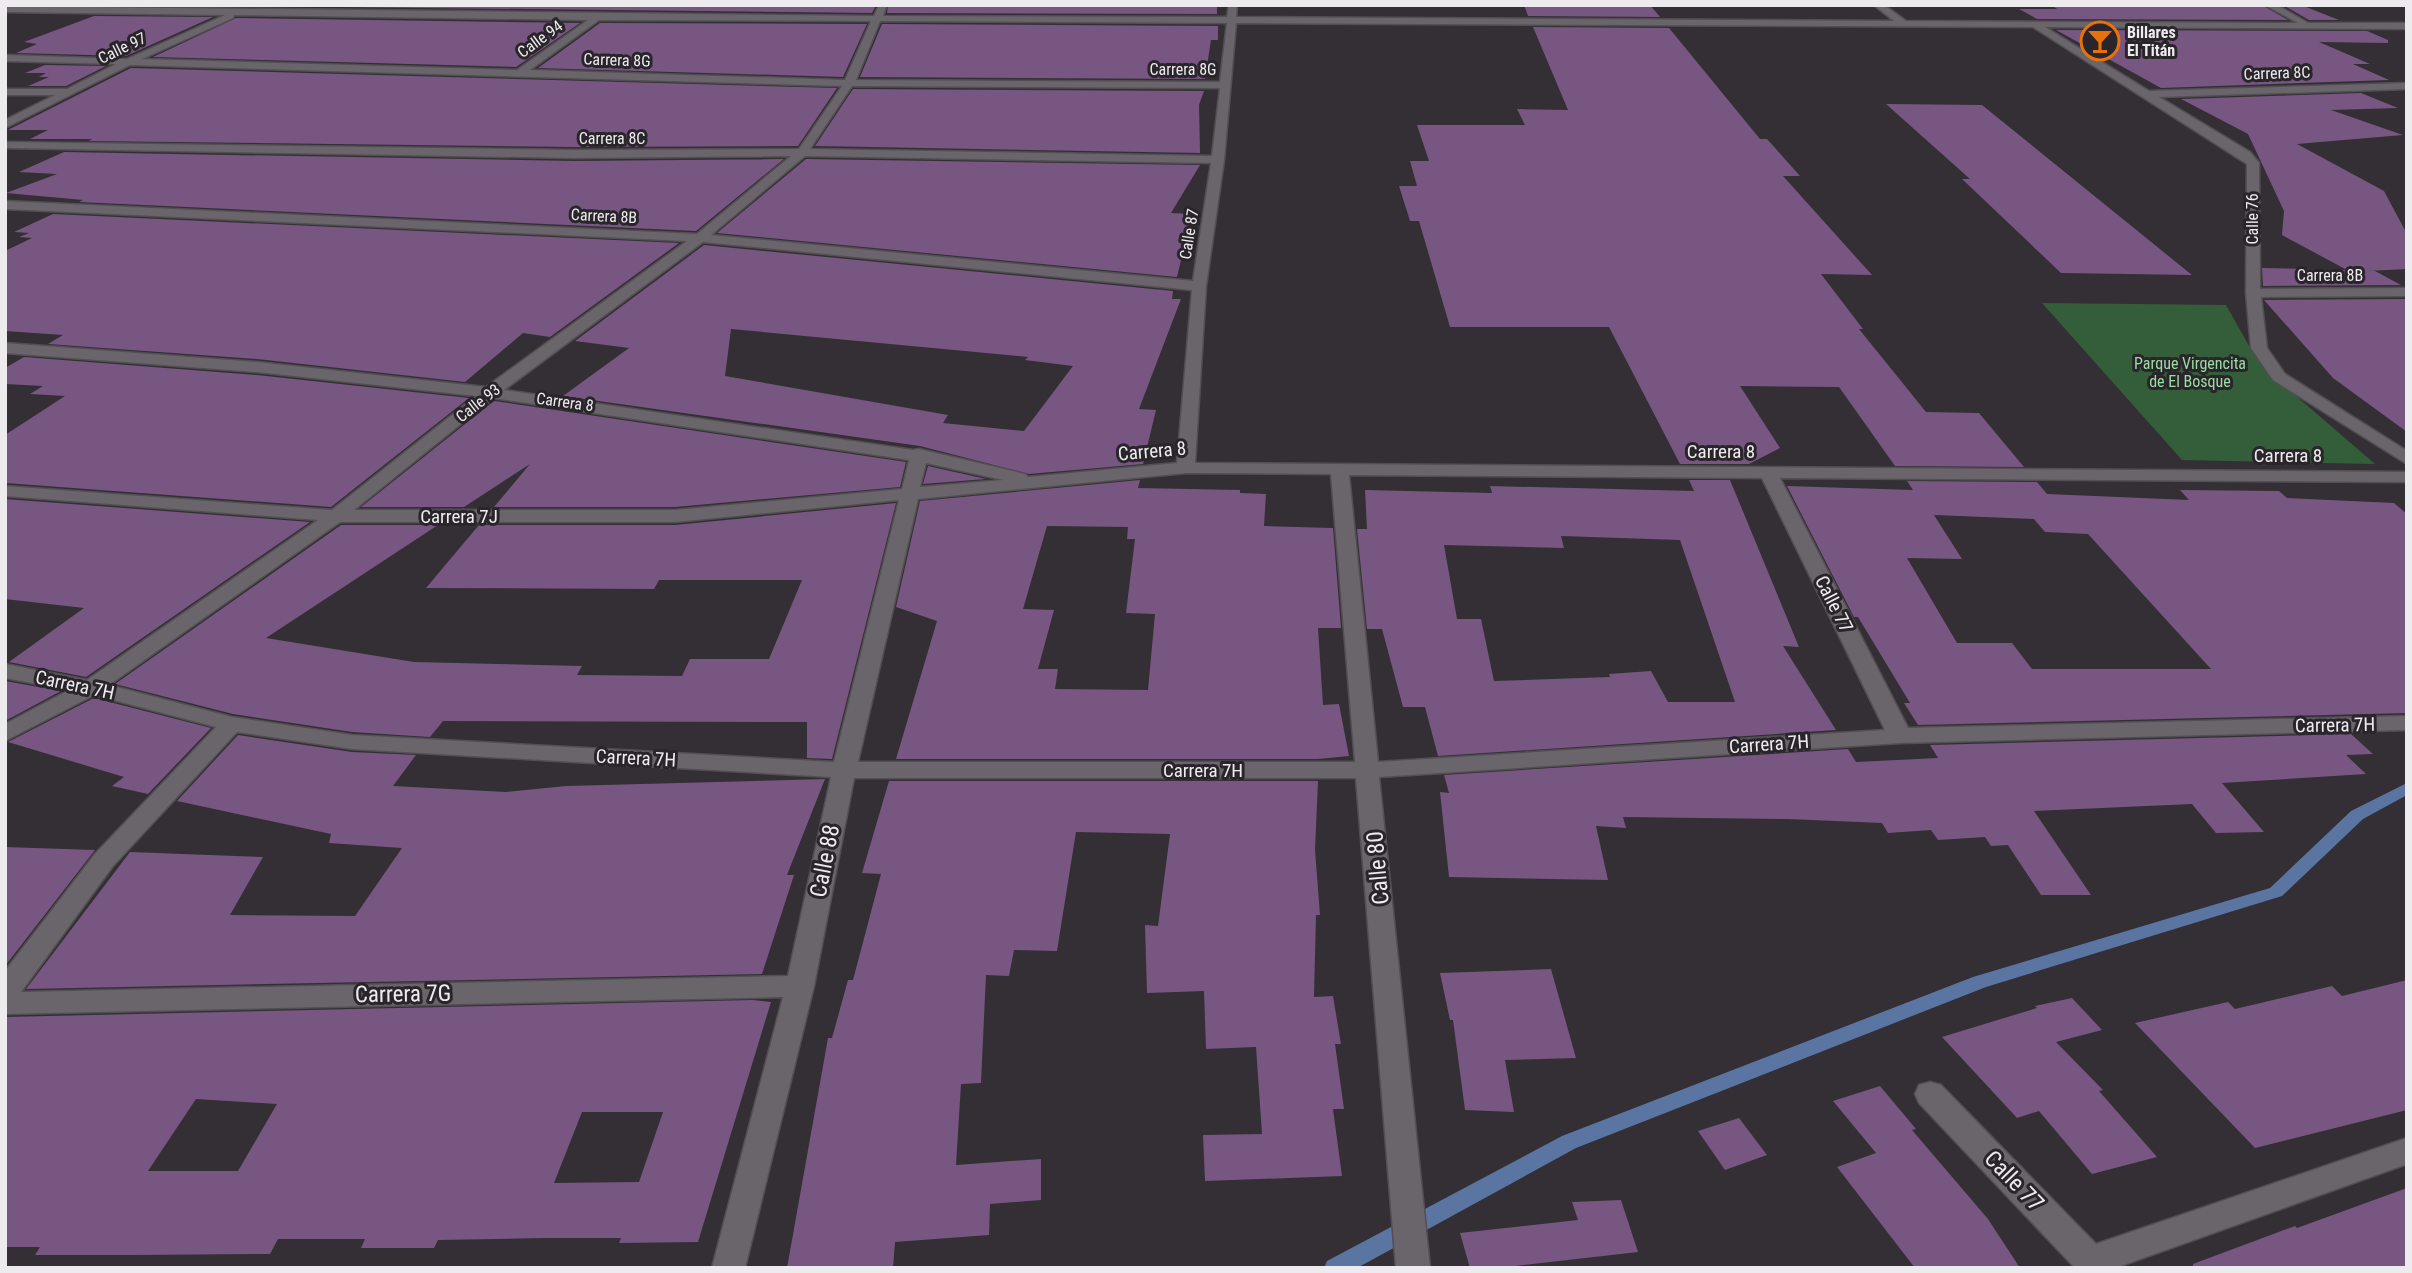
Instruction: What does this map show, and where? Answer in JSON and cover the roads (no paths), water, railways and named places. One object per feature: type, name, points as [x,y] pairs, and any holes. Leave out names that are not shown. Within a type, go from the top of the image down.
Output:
[{"type":"street","name":"Calle 97","points":[[5,125],[130,61],[255,5]]},
{"type":"street","name":"Calle 94","points":[[520,73],[613,5]]},
{"type":"street","name":"Calle 87","points":[[1186,468],[1199,286],[1218,160],[1233,5]]},
{"type":"street","points":[[1878,5],[1906,25]]},
{"type":"street","points":[[2269,5],[2313,26]]},
{"type":"street","points":[[5,9],[597,17],[880,11],[1233,21],[1409,18],[1906,25],[2407,26]]},
{"type":"street","name":"Calle 93","points":[[5,734],[91,687],[337,516],[492,391],[699,239],[802,152],[849,83],[880,11]]},
{"type":"street","name":"Calle 76","points":[[2035,25],[2246,155],[2253,163],[2253,293],[2259,348],[2279,377],[2406,459]]},
{"type":"street","name":"Carrera 8G","points":[[5,58],[849,83],[1227,85]]},
{"type":"street","name":"Carrera 8C","points":[[2148,94],[2407,86]]},
{"type":"street","points":[[5,92],[70,92]]},
{"type":"street","name":"Carrera 8C","points":[[5,145],[574,154],[802,152],[1218,160]]},
{"type":"street","name":"Carrera 8B","points":[[5,205],[699,239],[1199,286]]},
{"type":"street","name":"Carrera 8B","points":[[2253,293],[2407,292]]},
{"type":"street","name":"Carrera 8","points":[[5,348],[130,355],[492,391],[919,454],[1036,482]]},
{"type":"street","name":"Calle 88","points":[[728,1268],[800,986],[844,770],[912,494],[919,454]]},
{"type":"street","name":"Carrera 8","points":[[912,494],[1186,468],[2407,477]]},
{"type":"street","name":"Calle 80","points":[[1339,468],[1413,1268]]},
{"type":"street","name":"Calle 77","points":[[1768,472],[1900,736]]},
{"type":"street","name":"Carrera 7J","points":[[5,491],[337,516],[675,516],[912,494]]},
{"type":"street","name":"Carrera 7H","points":[[5,671],[91,687],[233,724],[352,742],[844,770],[1369,770],[1900,736],[2407,723]]},
{"type":"street","points":[[5,992],[104,860],[233,724]]},
{"type":"street","name":"Carrera 7G","points":[[5,1003],[800,986]]},
{"type":"street","name":"Calle 77","points":[[1930,1094],[2094,1264]]},
{"type":"street","points":[[2094,1264],[2407,1151]]},
{"type":"waterway","points":[[1335,1268],[1569,1142],[1980,982],[2276,892],[2357,815],[2407,788]]},
{"type":"place","name":"Billares El Titán","points":[[2100,41]]},
{"type":"park label","name":"Parque Virgencita de El Bosque","points":[[2190,372]]}]
